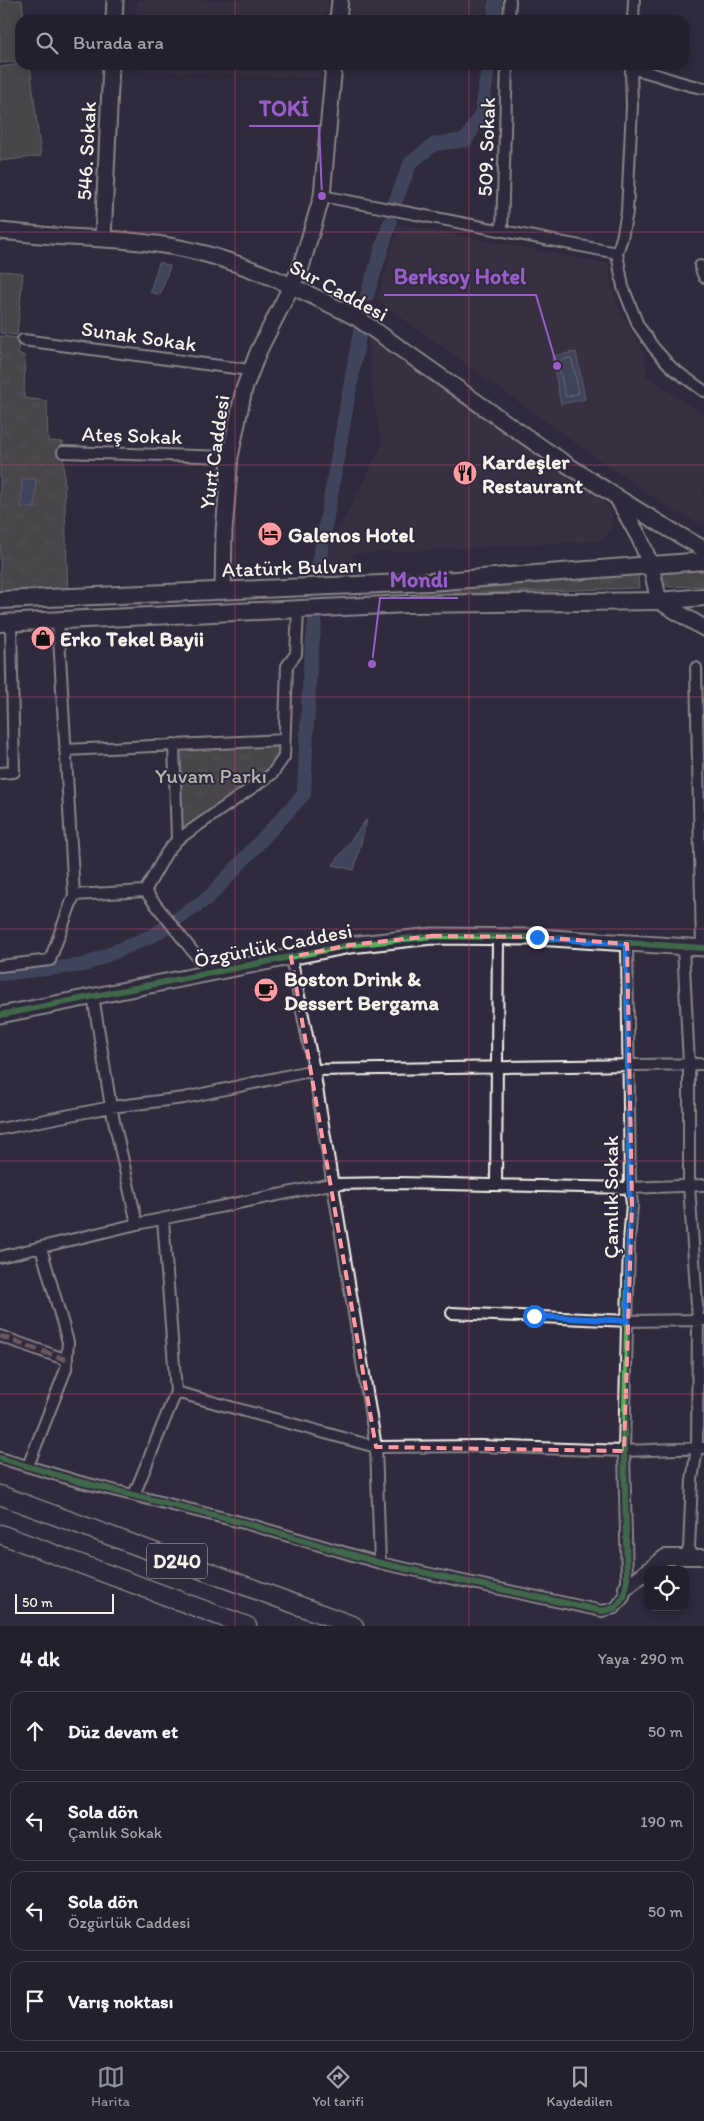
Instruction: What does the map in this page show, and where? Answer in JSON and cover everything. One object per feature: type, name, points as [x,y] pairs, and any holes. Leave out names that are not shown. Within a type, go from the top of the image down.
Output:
[{"type":"highway","name":"D240","points":[[0,1496],[354,1626]]},
{"type":"highway","name":"D240","points":[[0,1534],[247,1626]]},
{"type":"main road","points":[[114,15],[115,0]]},
{"type":"main road","points":[[338,15],[340,0]]},
{"type":"main road","name":"546. Sokak","points":[[104,239],[111,70]]},
{"type":"main road","name":"Yurt Caddesi","points":[[224,591],[224,532],[230,457],[244,390],[250,370],[301,267],[322,196],[334,70]]},
{"type":"main road","name":"Sur Caddesi","points":[[0,231],[104,239],[184,249],[243,265],[357,318],[616,496],[704,549]]},
{"type":"main road","name":"Sur Caddesi","points":[[616,496],[640,539],[651,566],[659,601]]},
{"type":"main road","name":"Atatürk Bulvarı","points":[[0,600],[429,582],[704,561]]},
{"type":"main road","name":"Atatürk Bulvarı","points":[[6,623],[408,604],[659,601],[704,597]]},
{"type":"main road","points":[[659,601],[704,628]]},
{"type":"main road","name":"Özgürlük Caddesi","points":[[0,1015],[350,945],[432,936],[498,936],[703,948]]},
{"type":"street","points":[[509,15],[510,0]]},
{"type":"street","points":[[633,15],[634,0]]},
{"type":"street","name":"509. Sokak","points":[[502,231],[508,70]]},
{"type":"street","points":[[631,70],[632,106],[627,212],[617,253],[623,287],[638,325],[672,368],[704,391]]},
{"type":"street","points":[[644,70],[671,80],[704,88]]},
{"type":"street","points":[[322,196],[617,253]]},
{"type":"street","points":[[700,266],[704,277]]},
{"type":"street","name":"Sunak Sokak","points":[[23,340],[250,370]]},
{"type":"street","name":"Ateş Sokak","points":[[63,452],[230,457]]},
{"type":"street","points":[[144,891],[167,852],[177,840],[272,774],[284,757],[287,666],[296,654],[298,610]]},
{"type":"street","points":[[0,966],[50,960],[74,894],[58,621]]},
{"type":"street","points":[[0,773],[14,772],[6,623]]},
{"type":"street","points":[[696,668],[703,948]]},
{"type":"street","points":[[65,750],[284,740]]},
{"type":"street","points":[[174,744],[177,840]]},
{"type":"street","points":[[74,894],[144,891]]},
{"type":"street","points":[[144,891],[210,972]]},
{"type":"street","points":[[496,1186],[498,936]]},
{"type":"street","name":"Çamlık Sokak","points":[[626,1588],[624,1451],[629,1242],[632,1204],[630,1188],[627,944]]},
{"type":"street","points":[[683,947],[689,1064],[689,1185],[701,1320],[700,1448],[692,1480],[689,1549],[685,1556]]},
{"type":"street","points":[[292,957],[314,1070],[376,1447],[380,1562]]},
{"type":"street","points":[[93,996],[111,1107],[137,1224]]},
{"type":"street","points":[[0,1129],[111,1107],[184,1098],[314,1070],[704,1064]]},
{"type":"street","points":[[0,1257],[137,1224],[332,1184],[630,1188],[704,1185]]},
{"type":"street","points":[[134,1495],[176,1392],[163,1219]]},
{"type":"street","points":[[28,1466],[52,1409],[66,1369],[67,1360],[68,1342],[41,1248]]},
{"type":"street","points":[[452,1313],[628,1321],[701,1320]]},
{"type":"street","points":[[0,1336],[67,1360]]},
{"type":"street","points":[[176,1392],[376,1447],[481,1446],[624,1451],[700,1448]]},
{"type":"street","points":[[0,1458],[248,1524],[380,1562],[602,1611],[615,1608],[624,1597],[626,1588],[644,1573]]},
{"type":"street","points":[[653,1566],[665,1556],[704,1556]]},
{"type":"highlighted area","points":[[432,936],[537,937],[627,944],[632,1204],[624,1451],[376,1447],[291,957],[350,945]]},
{"type":"shaded area","points":[[137,0],[328,0],[326,15],[136,15]]},
{"type":"shaded area","points":[[351,0],[486,0],[485,15],[350,15]]},
{"type":"shaded area","points":[[133,70],[322,70],[321,78]]},
{"type":"shaded area","points":[[399,224],[609,264],[611,286],[622,314],[645,355],[647,376],[704,415],[704,525],[673,511],[586,451],[377,300]]},
{"type":"shaded area","name":"Kardeşler Restaurant","points":[[368,335],[603,501],[612,514],[613,521],[607,536],[601,541],[353,554],[352,575],[323,578],[325,555],[382,445],[373,401]]},
{"type":"green space","points":[[0,0],[22,0],[24,15],[15,15],[15,62],[0,63]]},
{"type":"green space","points":[[15,65],[15,70],[31,70],[41,156],[0,161],[0,67]]},
{"type":"green space","points":[[0,271],[23,273],[17,335],[0,333]]},
{"type":"green space","points":[[0,336],[19,338],[18,354],[25,356],[24,398],[47,401],[48,441],[63,442],[68,597],[0,600]]},
{"type":"green space","points":[[668,569],[704,569],[704,586],[668,587],[663,583],[663,575]]},
{"type":"green space","points":[[638,573],[639,588],[420,595],[418,588]]},
{"type":"green space","name":"Yuvam Parkı","points":[[284,740],[284,757],[272,774],[177,840],[174,744]]},
{"type":"water","points":[[159,262],[170,266],[160,295],[150,292]]},
{"type":"water","points":[[576,352],[585,399],[561,404],[552,356]]},
{"type":"water","points":[[22,479],[36,479],[35,508],[21,507]]},
{"type":"water","points":[[367,820],[354,870],[333,865],[365,821]]},
{"type":"waterway","points":[[494,15],[495,0]]},
{"type":"waterway","points":[[395,202],[411,162],[435,144],[466,140],[482,112],[487,70]]},
{"type":"waterway","points":[[367,295],[390,223]]},
{"type":"waterway","points":[[319,562],[360,331]]},
{"type":"waterway","points":[[0,974],[84,965],[154,935],[209,897],[304,794],[310,666],[315,621]]},
{"type":"marked path","points":[[0,1336],[67,1360]]},
{"type":"cycle path","points":[[0,1015],[350,945],[432,936],[537,937],[704,948]]},
{"type":"cycle path","points":[[0,1458],[77,1481],[248,1524],[380,1563],[602,1611],[615,1608],[624,1597],[627,1580],[624,1451],[629,1242],[632,1204],[630,1188],[627,944]]},
{"type":"place","name":"TOKİ","points":[[322,196]]},
{"type":"place","name":"Berksoy Hotel","points":[[557,366]]},
{"type":"place","name":"Kardeşler Restaurant","points":[[465,473]]},
{"type":"place","name":"Galenos Hotel","points":[[270,534]]},
{"type":"place","name":"Erko Tekel Bayii","points":[[43,638]]},
{"type":"place","name":"Mondi","points":[[372,664]]},
{"type":"place","name":"Boston Drink & Dessert Bergama","points":[[266,990]]},
{"type":"route","points":[[534,1316],[628,1321],[629,1242],[632,1204],[630,1188],[627,944],[537,937]]}]
